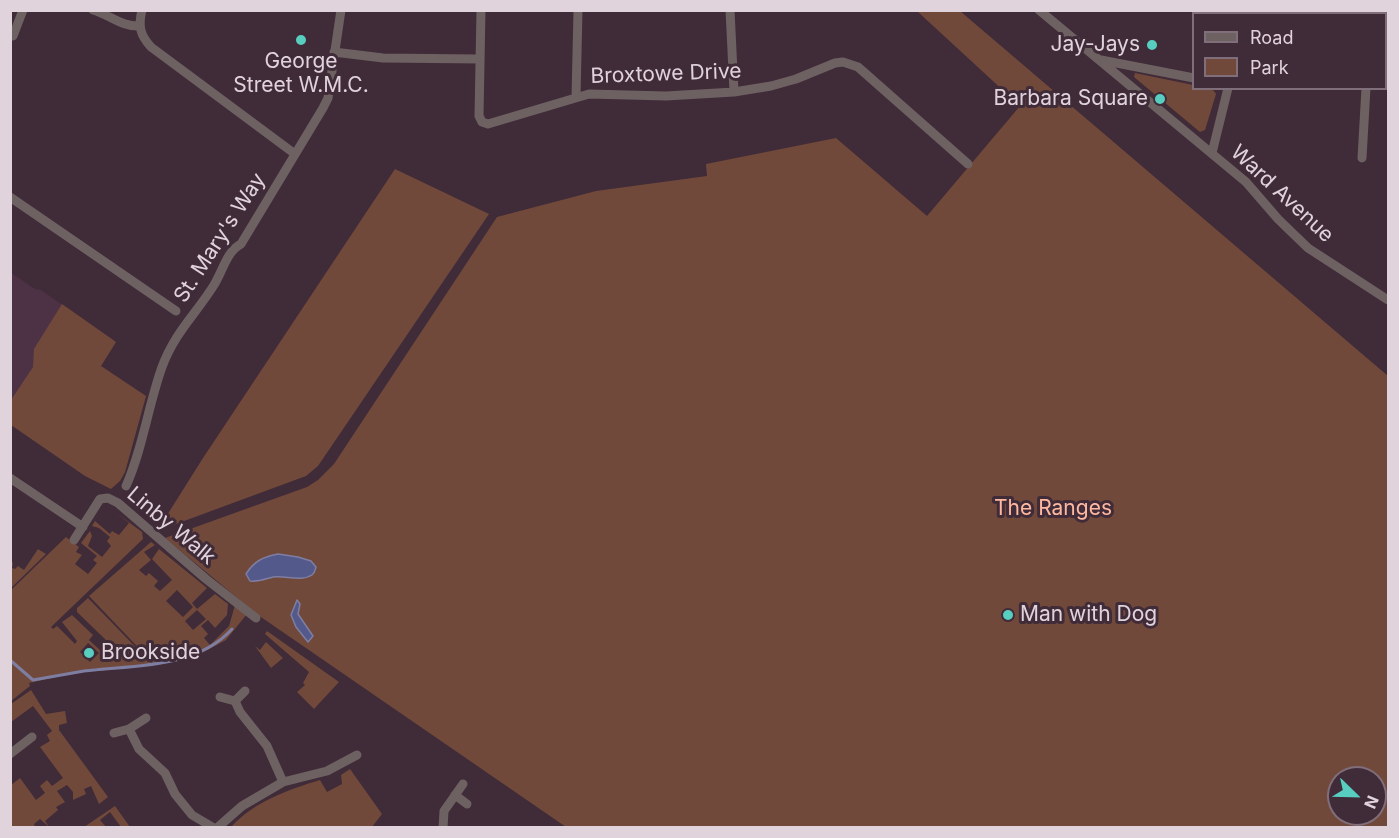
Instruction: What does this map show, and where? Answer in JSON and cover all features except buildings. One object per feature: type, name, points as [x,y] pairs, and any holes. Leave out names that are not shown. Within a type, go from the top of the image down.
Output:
[{"type":"street","points":[[13,36],[22,10]]},
{"type":"street","points":[[93,10],[129,26],[140,26]]},
{"type":"street","points":[[142,10],[140,26],[142,37],[151,47],[296,154]]},
{"type":"street","name":"St. Mary's Way","points":[[122,495],[142,440],[162,367],[173,342],[214,286],[233,249],[243,242],[328,98],[341,10]]},
{"type":"street","points":[[334,52],[383,58],[480,59],[481,10]]},
{"type":"street","points":[[576,97],[578,10]]},
{"type":"street","points":[[730,10],[734,92]]},
{"type":"street","points":[[1040,10],[1212,153],[1228,90]]},
{"type":"street","name":"Broxtowe Drive","points":[[480,59],[479,116],[482,122],[488,124],[589,94],[666,96],[734,92],[796,79],[835,63],[851,63],[968,164]]},
{"type":"street","points":[[1098,59],[1192,78]]},
{"type":"street","points":[[1362,158],[1366,90]]},
{"type":"street","name":"Ward Avenue","points":[[1212,153],[1246,182],[1278,219],[1308,248],[1389,300]]},
{"type":"street","points":[[10,196],[176,311]]},
{"type":"street","points":[[10,478],[83,527]]},
{"type":"street","name":"Linby Walk","points":[[74,540],[100,499],[122,495],[206,579],[256,618]]},
{"type":"street","points":[[234,701],[245,691]]},
{"type":"street","points":[[219,697],[234,701],[267,746],[283,782]]},
{"type":"street","points":[[114,733],[129,729],[146,718]]},
{"type":"street","points":[[129,729],[139,749],[165,773],[175,794],[192,815],[216,828],[242,806],[283,782],[327,771],[357,755]]},
{"type":"street","points":[[10,754],[32,737]]},
{"type":"street","points":[[444,827],[442,817],[444,810],[463,784]]},
{"type":"street","points":[[455,795],[467,804]]},
{"type":"shaded area","points":[[10,272],[35,289],[41,290],[116,342],[101,366],[146,396],[125,472],[120,481],[11,424]]},
{"type":"green space","name":"The Ranges","points":[[917,11],[960,11],[1388,376],[1388,827],[566,827],[258,615],[165,538],[307,487],[318,480],[334,464],[497,217],[596,191],[707,176],[706,164],[836,138],[927,216],[1020,106]]},
{"type":"green space","points":[[1135,73],[1192,85],[1192,90],[1214,91],[1216,94],[1205,130],[1200,132],[1134,77]]},
{"type":"green space","points":[[395,169],[489,214],[318,466],[306,476],[157,531],[203,458]]},
{"type":"green space","points":[[62,304],[116,342],[101,366],[146,396],[125,472],[120,481],[111,489],[85,476],[11,425],[11,400],[33,367],[34,349]]},
{"type":"green space","points":[[115,512],[142,532],[143,539],[51,627],[53,629],[57,626],[75,644],[77,641],[62,622],[72,615],[93,635],[89,640],[101,651],[108,642],[77,612],[77,608],[88,598],[153,665],[98,671],[97,668],[29,683],[30,686],[11,701],[11,590],[66,537],[79,547],[76,552],[82,555],[75,564],[88,574],[97,563],[93,560],[97,556],[81,543],[90,531],[92,536],[88,546],[102,557],[111,546],[107,541],[110,537],[99,528],[92,526],[95,521],[110,534],[112,531],[119,535],[129,523]],"holes":[[[88,643],[99,653],[90,662],[80,652]]]},
{"type":"green space","points":[[151,542],[155,545],[144,552],[151,560],[139,570],[146,576],[149,573],[158,581],[154,586],[160,591],[172,580],[152,559],[159,549],[207,588],[192,603],[197,609],[215,594],[228,604],[227,615],[215,628],[208,620],[201,626],[208,634],[204,638],[210,645],[229,626],[235,605],[247,614],[226,640],[198,655],[196,653],[153,663],[89,596]],"holes":[[[177,590],[193,607],[183,617],[166,601]],[[197,610],[206,619],[193,630],[185,621]]]},
{"type":"green space","points":[[38,549],[46,554],[11,588],[11,561],[12,568],[15,569],[18,566],[24,570]]},
{"type":"green space","points":[[267,631],[339,682],[314,709],[297,692],[305,685],[303,683],[309,672],[265,634]]},
{"type":"green space","points":[[266,642],[283,658],[271,668],[255,646],[260,650]]},
{"type":"green space","points":[[31,690],[46,714],[65,711],[67,723],[59,725],[59,730],[108,797],[99,804],[91,786],[84,789],[86,794],[73,800],[73,792],[67,785],[57,791],[65,802],[56,807],[58,810],[45,821],[49,827],[40,819],[34,824],[35,827],[11,827],[11,785],[20,778],[36,800],[45,793],[40,786],[47,780],[52,786],[63,778],[40,747],[50,741],[47,735],[52,731],[33,706],[11,722],[11,704]]},
{"type":"green space","points":[[350,769],[382,814],[372,827],[231,827],[261,804],[295,788],[320,780],[327,792],[342,784],[341,775]]},
{"type":"green space","points":[[115,806],[130,827],[121,827],[110,812],[100,820],[106,827],[84,827]]},
{"type":"water","points":[[278,554],[311,561],[316,567],[314,572],[303,578],[273,577],[250,581],[246,574],[252,566],[263,558]]},
{"type":"water","points":[[297,600],[300,604],[298,614],[313,636],[308,642],[296,627],[291,615]]},
{"type":"waterway","points":[[10,660],[33,680],[84,671],[143,666],[201,652],[232,629]]},
{"type":"place","name":"George Street W.M.C.","points":[[301,40]]},
{"type":"place","name":"Jay-Jays","points":[[1152,45]]},
{"type":"place","name":"Barbara Square","points":[[1160,99]]},
{"type":"place","name":"Man with Dog","points":[[1008,615]]},
{"type":"place","name":"Brookside","points":[[89,653]]}]
